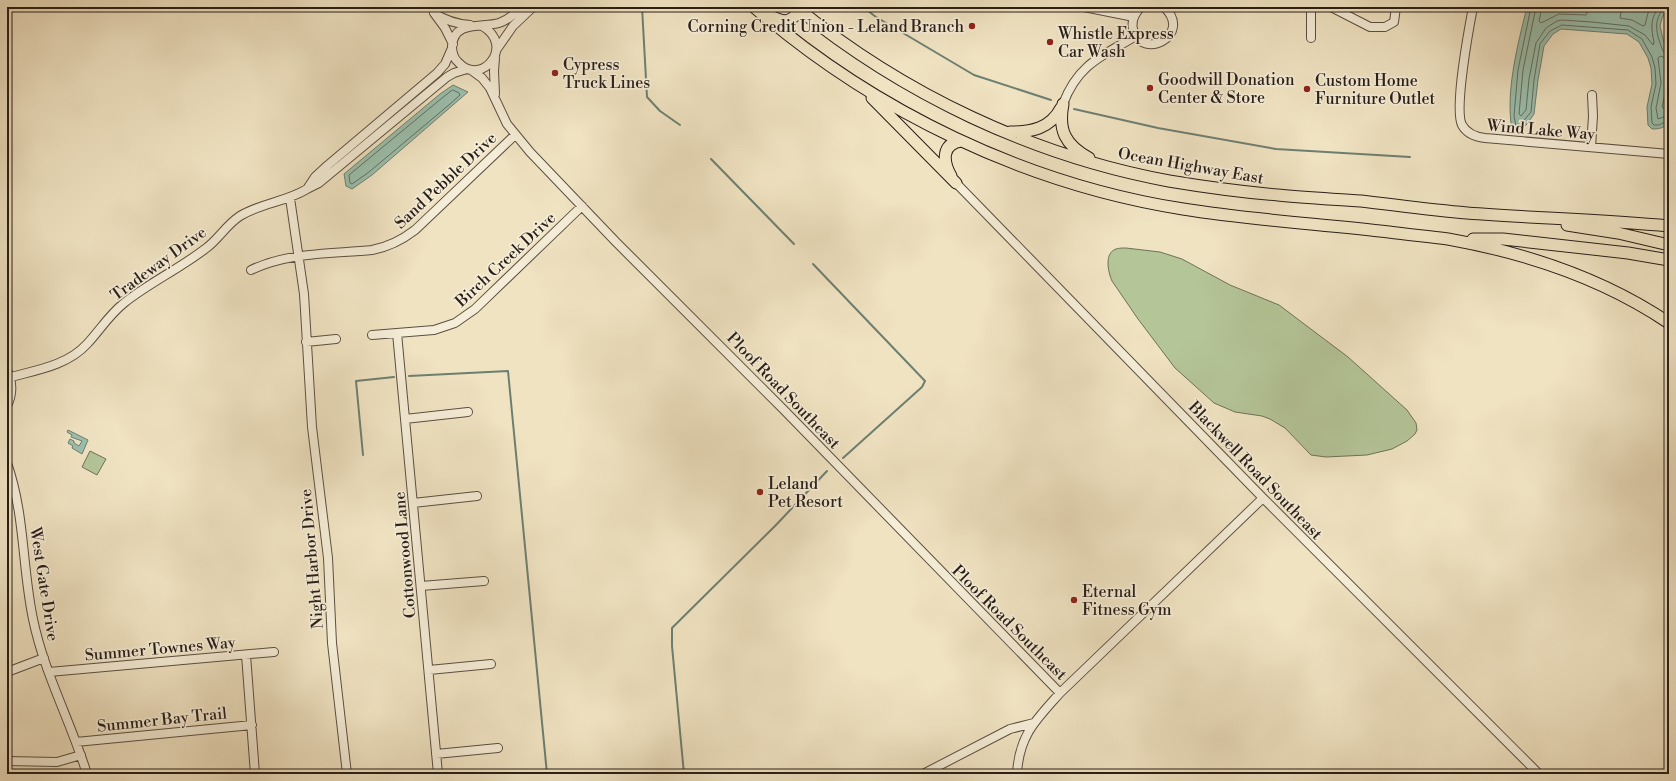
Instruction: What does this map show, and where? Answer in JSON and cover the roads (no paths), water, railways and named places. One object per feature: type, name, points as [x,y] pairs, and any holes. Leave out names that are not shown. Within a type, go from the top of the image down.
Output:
[{"type":"highway","points":[[756,9],[783,21],[795,17],[798,8]]},
{"type":"highway","name":"Ocean Highway East","points":[[798,8],[836,38],[882,69],[957,110],[1003,132],[1066,155],[1101,165],[1167,180],[1242,191],[1501,215]]},
{"type":"highway","points":[[756,9],[798,43],[857,84],[920,121],[961,141],[1008,161],[1065,181],[1153,204],[1214,213],[1446,239],[1505,251],[1569,273],[1611,291],[1669,323]]},
{"type":"highway","points":[[857,84],[956,183]]},
{"type":"highway","points":[[1003,132],[1030,130],[1043,127],[1058,114],[1063,104]]},
{"type":"highway","points":[[1063,104],[1061,123],[1063,132],[1068,142],[1084,156],[1101,165]]},
{"type":"highway","points":[[956,183],[947,166],[946,152],[950,145],[961,141]]},
{"type":"highway","points":[[1501,215],[1669,226]]},
{"type":"highway","points":[[1501,215],[1618,233],[1669,245]]},
{"type":"highway","points":[[1446,239],[1503,239],[1628,253],[1669,260]]},
{"type":"street","points":[[452,46],[454,38],[463,28],[500,23],[509,19],[521,7]]},
{"type":"street","points":[[431,10],[445,28],[456,61],[469,69],[478,70],[486,67],[491,62],[513,26],[533,7]]},
{"type":"street","points":[[1084,7],[1134,17]]},
{"type":"street","points":[[1141,7],[1134,17],[1132,24],[1136,36],[1147,44],[1154,44],[1165,40],[1170,35],[1173,28],[1173,20],[1169,12],[1164,7]]},
{"type":"street","points":[[1310,38],[1311,7]]},
{"type":"street","points":[[1331,7],[1370,27],[1386,27],[1394,22],[1396,7]]},
{"type":"street","name":"Wind Lake Way","points":[[1473,7],[1465,54],[1460,109],[1461,121],[1468,133],[1479,138],[1669,154]]},
{"type":"street","points":[[431,10],[444,20],[458,24],[478,26],[493,35],[496,52]]},
{"type":"street","points":[[1063,104],[1071,85],[1083,70],[1099,57],[1136,36]]},
{"type":"street","name":"Tradeway Drive","points":[[307,189],[315,177],[328,165],[437,73],[445,64],[452,46]]},
{"type":"street","name":"Ploof Road Southeast","points":[[496,52],[494,87],[496,101]]},
{"type":"street","name":"Ploof Road Southeast","points":[[469,69],[482,78],[490,88],[507,124],[515,135],[582,206],[778,403],[1060,693]]},
{"type":"street","name":"Tradeway Drive","points":[[9,374],[51,366],[76,354],[123,304],[206,249],[239,217],[263,205],[290,198],[319,183],[447,77],[454,73],[469,69]]},
{"type":"street","points":[[1591,147],[1593,116],[1592,95]]},
{"type":"street","name":"Sand Pebble Drive","points":[[251,270],[277,260],[299,256],[372,250],[403,239],[415,230],[515,135]]},
{"type":"street","name":"Blackwell Road Southeast","points":[[956,183],[1263,498],[1539,774]]},
{"type":"street","name":"Night Harbor Drive","points":[[290,198],[304,294],[312,427],[328,558],[332,643],[347,774]]},
{"type":"street","name":"Birch Creek Drive","points":[[372,335],[434,330],[450,325],[465,317],[487,299],[582,206]]},
{"type":"street","name":"Cottonwood Lane","points":[[397,333],[438,774]]},
{"type":"street","points":[[306,342],[336,339]]},
{"type":"street","points":[[7,406],[11,398],[12,388],[9,374]]},
{"type":"street","points":[[405,419],[468,412]]},
{"type":"street","name":"West Gate Drive","points":[[7,463],[18,504],[33,618],[44,658],[88,774]]},
{"type":"street","points":[[413,503],[477,496]]},
{"type":"street","points":[[1018,774],[1021,748],[1027,733],[1060,693],[1263,498]]},
{"type":"street","points":[[421,586],[484,581]]},
{"type":"street","name":"Summer Townes Way","points":[[49,672],[274,652]]},
{"type":"street","points":[[246,655],[256,774]]},
{"type":"street","points":[[7,672],[44,658]]},
{"type":"street","points":[[429,670],[491,664]]},
{"type":"street","points":[[923,774],[1010,729],[1034,723]]},
{"type":"street","name":"Summer Bay Trail","points":[[76,742],[252,725]]},
{"type":"street","points":[[436,754],[498,748]]},
{"type":"street","points":[[7,761],[57,762],[81,755]]},
{"type":"water","points":[[1527,7],[1594,7],[1605,10],[1612,7],[1669,7],[1662,18],[1660,26],[1669,54],[1669,122],[1664,127],[1657,129],[1652,129],[1648,125],[1647,107],[1652,84],[1651,68],[1648,58],[1639,42],[1627,34],[1561,29],[1553,34],[1544,46],[1534,114],[1520,131],[1512,129],[1510,115],[1511,84],[1516,52]]},
{"type":"water","points":[[453,85],[468,92],[372,175],[352,189],[346,186],[344,174],[440,94]]},
{"type":"water","points":[[68,430],[88,440],[82,454],[72,448],[73,446],[68,443],[70,439],[79,446],[82,441],[71,437],[72,435],[67,432]]},
{"type":"waterway","points":[[642,7],[647,97],[660,111],[680,125]]},
{"type":"waterway","points":[[863,7],[876,17],[974,75],[1051,100]]},
{"type":"waterway","points":[[1074,109],[1158,128],[1276,149],[1410,157]]},
{"type":"waterway","points":[[711,159],[794,244]]},
{"type":"waterway","points":[[813,264],[925,381],[922,387],[843,458]]},
{"type":"waterway","points":[[409,376],[508,371],[547,774]]},
{"type":"waterway","points":[[363,455],[356,381],[394,377]]},
{"type":"waterway","points":[[684,774],[672,646],[672,628],[776,525],[827,471]]},
{"type":"place","name":"Corning Credit Union - Leland Branch","points":[[972,26]]},
{"type":"place","name":"Whistle Express Car Wash","points":[[1050,42]]},
{"type":"place","name":"Cypress Truck Lines","points":[[555,73]]},
{"type":"place","name":"Goodwill Donation Center & Store","points":[[1150,88]]},
{"type":"place","name":"Custom Home Furniture Outlet","points":[[1307,89]]},
{"type":"place","name":"Leland Pet Resort","points":[[760,492]]},
{"type":"place","name":"Eternal Fitness Gym","points":[[1074,600]]}]
